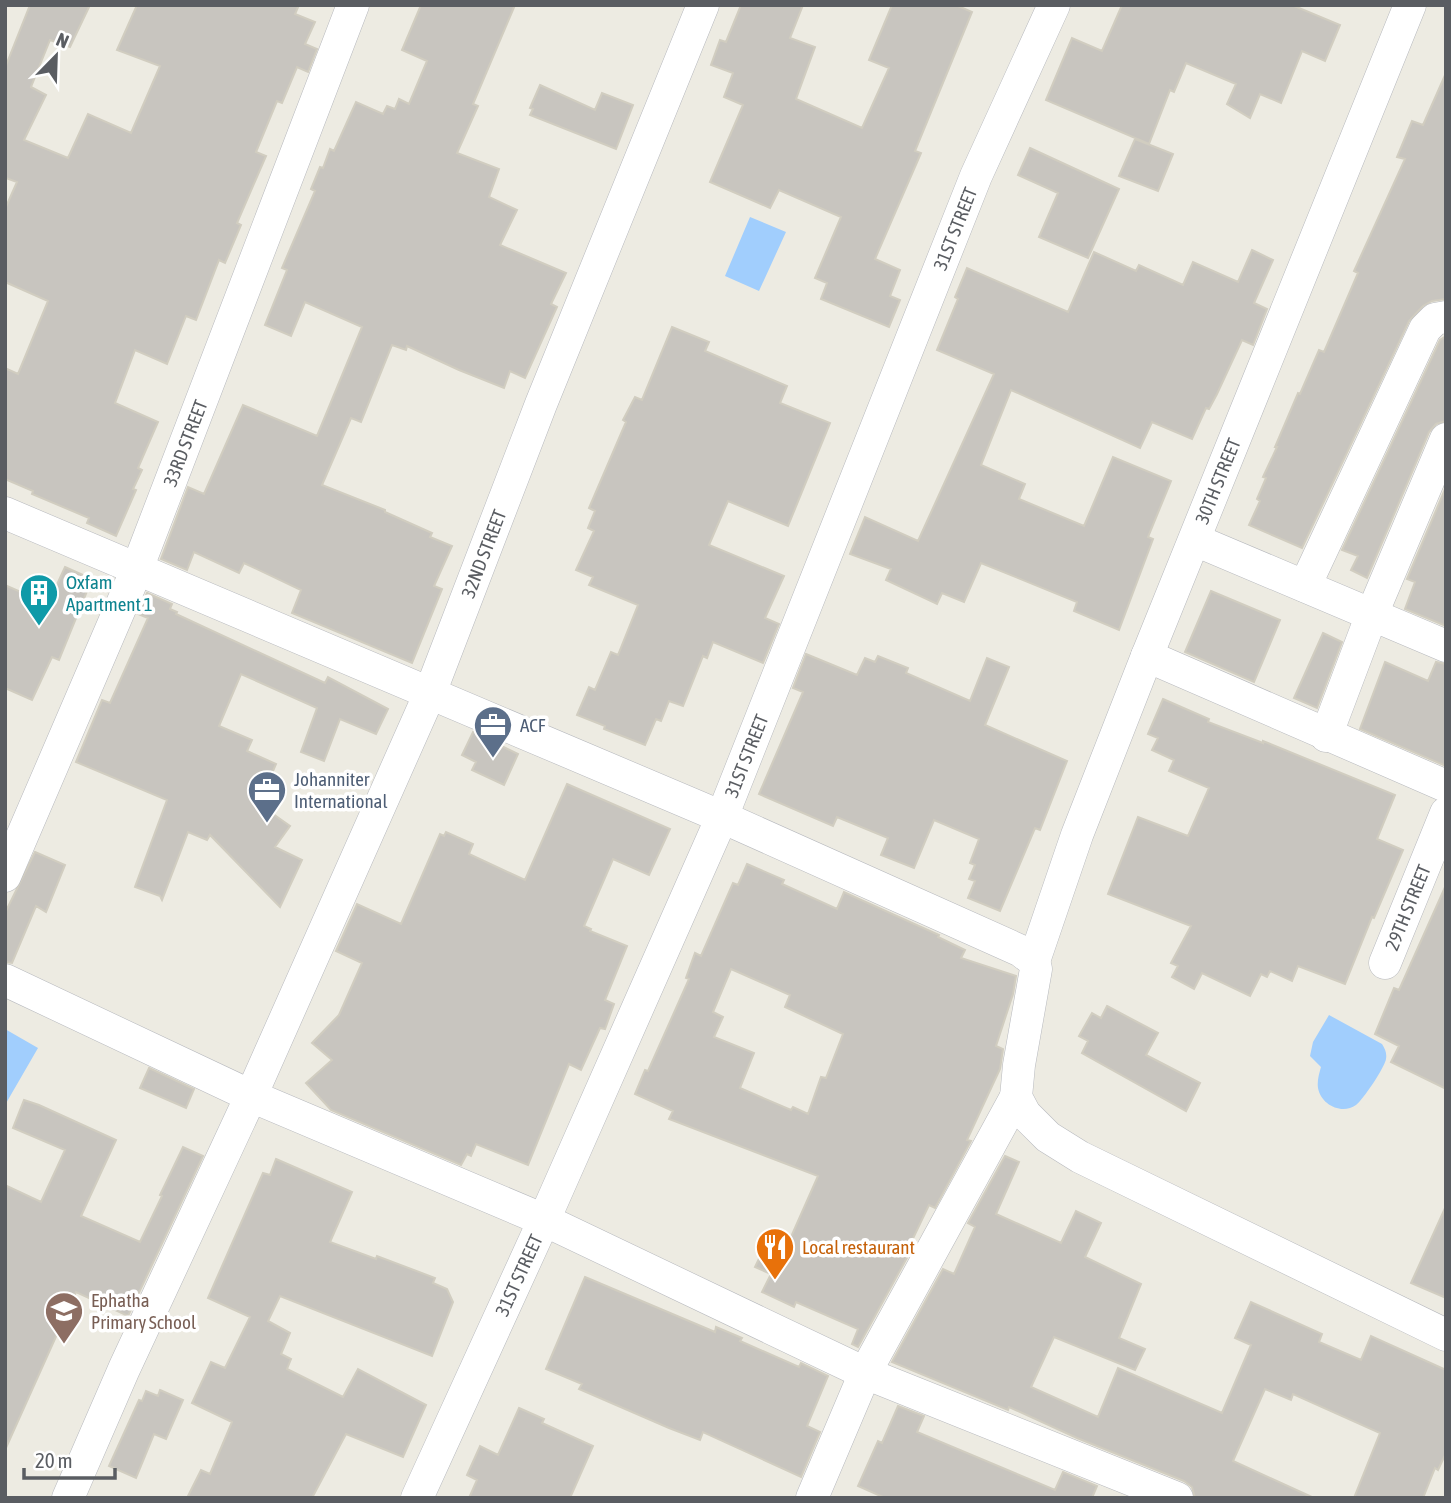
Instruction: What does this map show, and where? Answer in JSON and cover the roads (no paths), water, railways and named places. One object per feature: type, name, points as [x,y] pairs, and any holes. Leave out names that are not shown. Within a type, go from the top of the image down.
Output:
[{"type":"street","name":"33RD STREET","points":[[5,876],[137,569],[353,5]]},
{"type":"street","name":"32ND STREET","points":[[68,1498],[430,693],[541,404],[703,5]]},
{"type":"street","name":"31ST STREET","points":[[417,1498],[544,1220],[722,817],[976,176],[1054,5]]},
{"type":"street","name":"30TH STREET","points":[[1016,1097],[1035,977],[1034,961],[1077,835],[1334,188],[1410,5]]},
{"type":"street","points":[[1305,586],[1425,329],[1435,318],[1446,317]]},
{"type":"street","points":[[1326,736],[1372,614],[1446,439]]},
{"type":"street","points":[[5,513],[722,817],[1009,946],[1034,961]]},
{"type":"street","points":[[1195,540],[1372,614],[1443,637]]},
{"type":"street","points":[[1147,656],[1446,786]]},
{"type":"street","name":"29TH STREET","points":[[1385,963],[1446,813]]},
{"type":"street","points":[[5,980],[251,1096],[544,1220],[865,1373],[1177,1498]]},
{"type":"street","points":[[1016,1097],[1025,1114],[1048,1137],[1080,1157],[1446,1335]]},
{"type":"street","points":[[812,1498],[865,1373],[1016,1097]]},
{"type":"water","points":[[750,217],[786,232],[759,291],[725,276]]},
{"type":"water","points":[[1329,1015],[1382,1044],[1386,1053],[1385,1063],[1373,1083],[1356,1105],[1345,1109],[1333,1107],[1323,1099],[1318,1085],[1321,1067],[1310,1056],[1313,1042]]},
{"type":"water","points":[[5,1029],[38,1048],[5,1105]]},
{"type":"place","name":"Oxfam Apartment 1","points":[[39,627]]},
{"type":"place","name":"ACF","points":[[493,759]]},
{"type":"place","name":"Johanniter International","points":[[267,824]]},
{"type":"place","name":"Local restaurant","points":[[775,1281]]},
{"type":"place","name":"Ephatha Primary School","points":[[64,1345]]}]
